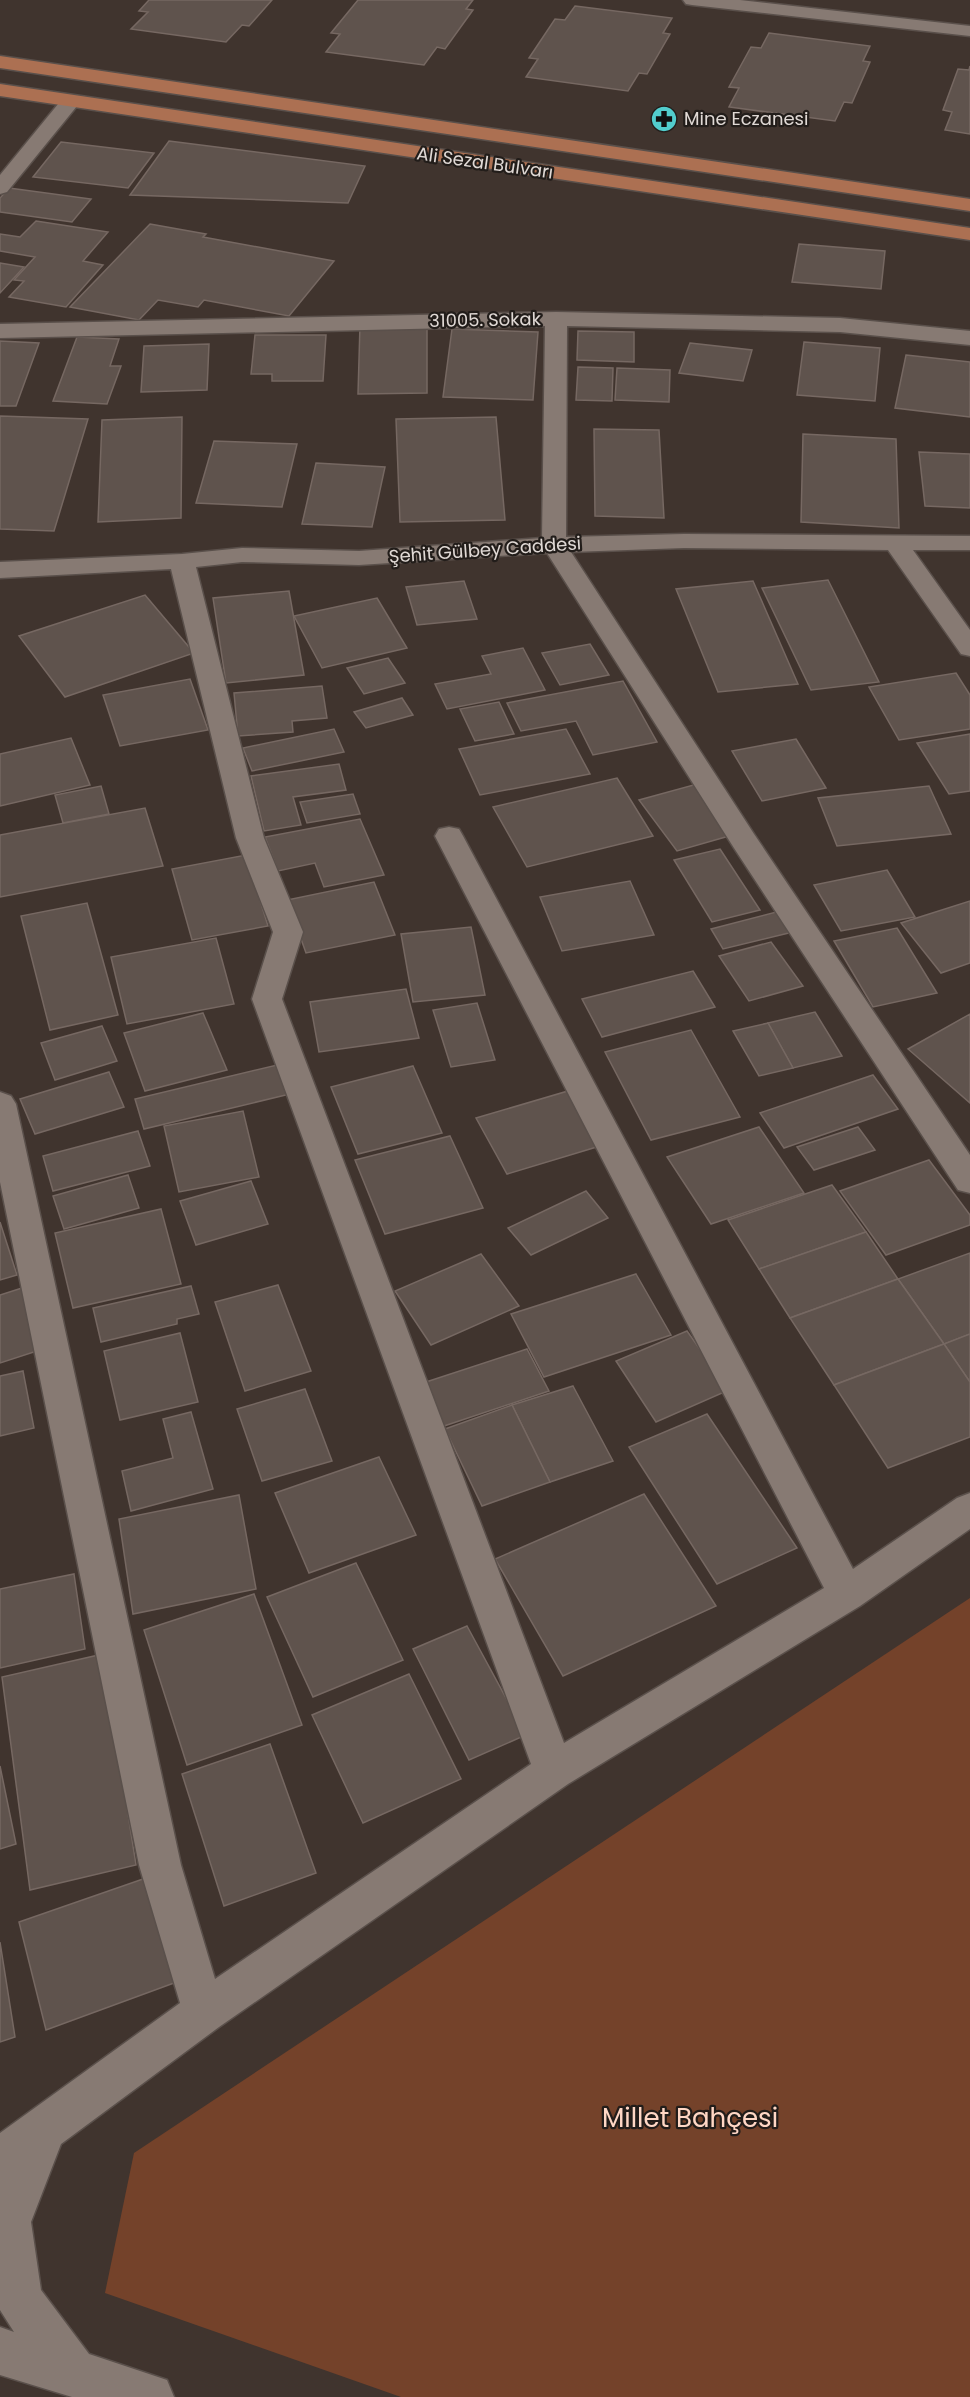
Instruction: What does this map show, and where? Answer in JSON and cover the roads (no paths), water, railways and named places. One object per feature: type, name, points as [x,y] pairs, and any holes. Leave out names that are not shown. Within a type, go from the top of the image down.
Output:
[{"type":"main road","name":"Ali Sezal Bulvarı","points":[[0,62],[970,205]]},
{"type":"main road","name":"Ali Sezal Bulvarı","points":[[0,90],[970,234]]},
{"type":"street","points":[[692,0],[970,30]]},
{"type":"street","points":[[0,188],[70,102]]},
{"type":"street","points":[[556,319],[554,545],[744,841],[970,1181]]},
{"type":"street","name":"31005. Sokak","points":[[0,331],[556,319],[840,325],[970,338]]},
{"type":"street","name":"Şehit Gülbey Caddesi","points":[[0,570],[182,561],[242,555],[359,558],[554,545],[684,541],[970,543]]},
{"type":"street","points":[[895,542],[970,648]]},
{"type":"street","points":[[182,561],[250,837],[288,932],[267,999],[554,1771]]},
{"type":"street","points":[[449,836],[847,1594]]},
{"type":"street","points":[[0,1104],[160,1865],[204,2012]]},
{"type":"street","points":[[0,2161],[204,2012],[554,1771],[847,1594],[970,1509]]},
{"type":"street","points":[[45,2128],[8,2222],[19,2299],[74,2374]]},
{"type":"street","points":[[0,2351],[150,2397]]},
{"type":"place","name":"Mine Eczanesi","points":[[664,119]]},
{"type":"park label","name":"Millet Bahçesi","points":[[690,2118]]}]
